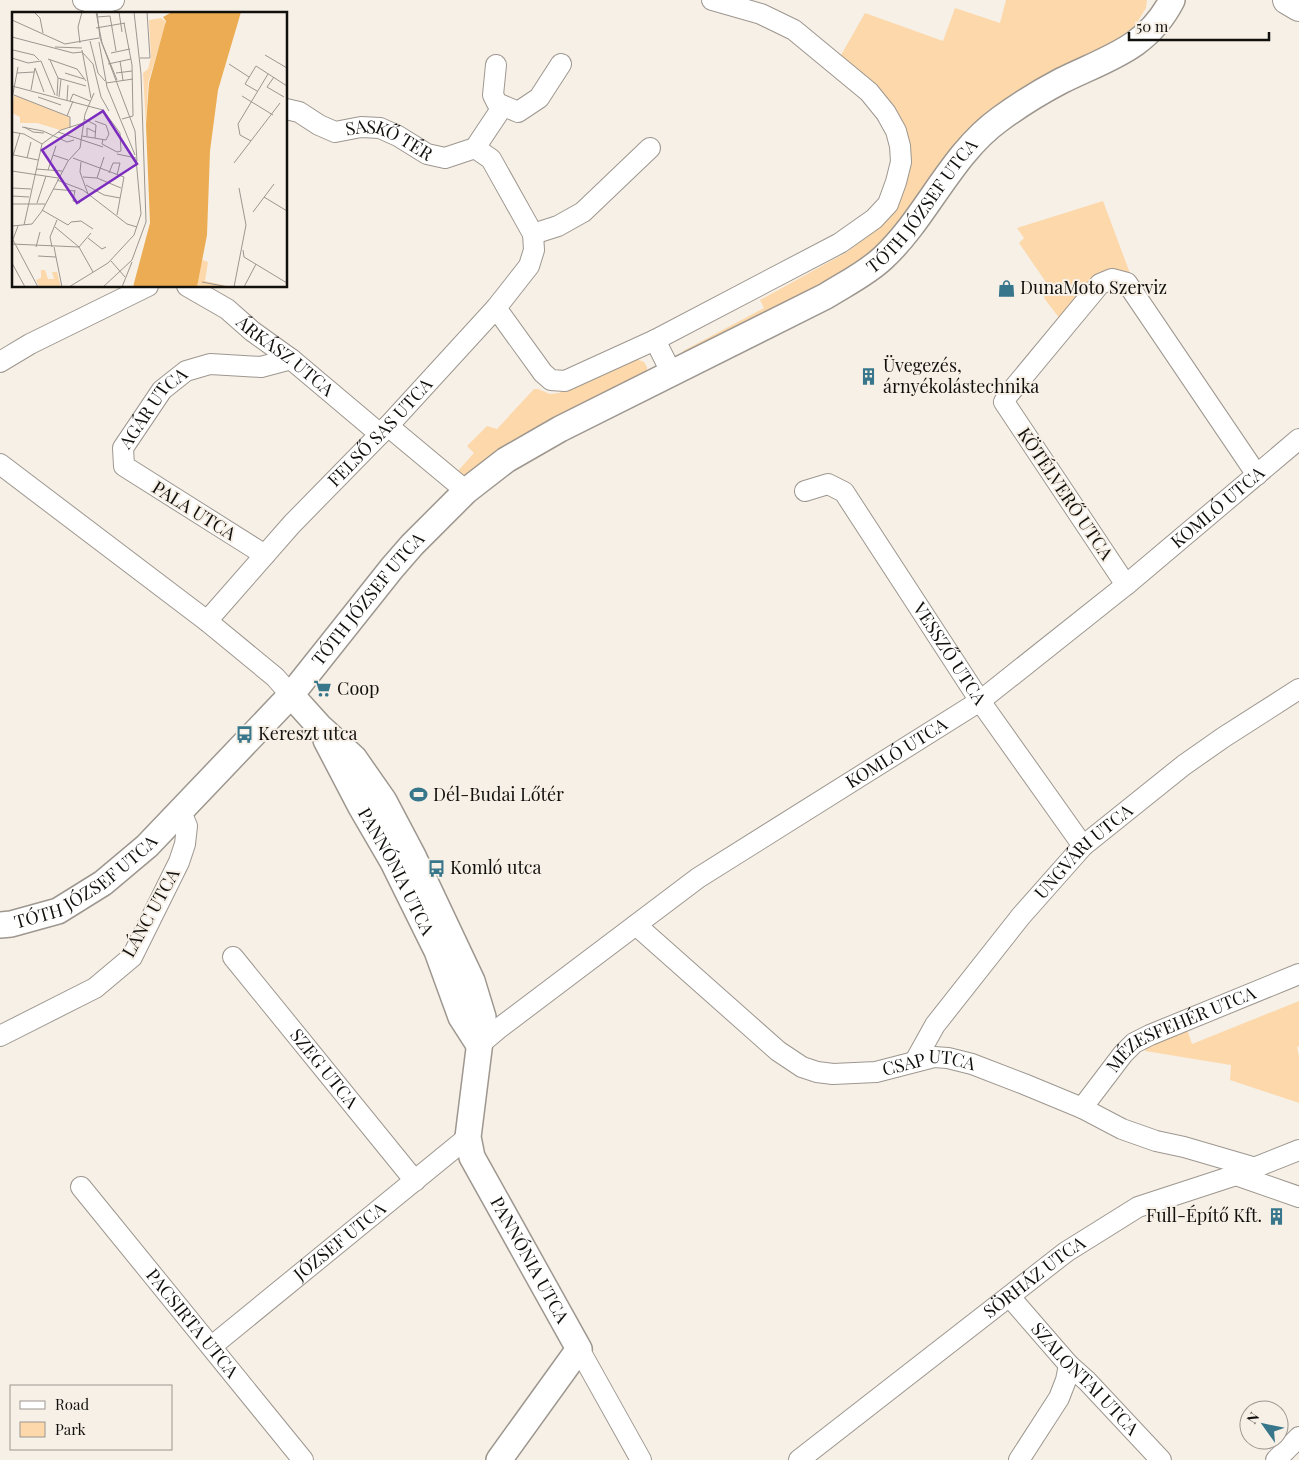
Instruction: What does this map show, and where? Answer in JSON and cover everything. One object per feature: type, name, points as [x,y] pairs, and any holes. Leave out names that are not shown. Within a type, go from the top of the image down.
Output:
[{"type":"main road","points":[[1288,0],[1299,7]]},
{"type":"street","points":[[83,0],[94,4],[102,4],[114,0]]},
{"type":"street","name":"TÓTH JÓZSEF UTCA","points":[[496,308],[543,373],[551,380],[565,381],[655,340],[840,243],[874,219],[888,204],[901,162],[900,146],[896,131],[886,113],[869,92],[794,30],[761,14],[712,0]]},
{"type":"street","name":"TÓTH JÓZSEF UTCA","points":[[0,925],[11,924],[58,911],[103,883],[147,846],[291,695],[392,568],[412,545],[466,491],[506,460],[536,442],[826,296],[864,273],[883,258],[902,237],[977,138],[999,120],[1060,82],[1129,49],[1143,38],[1163,7]]},
{"type":"street","points":[[496,65],[493,95],[497,103],[518,112],[539,98],[561,64]]},
{"type":"street","points":[[503,106],[475,148],[491,159],[533,234],[558,226],[583,212],[650,148]]},
{"type":"street","name":"SASKŐ TÉR","points":[[288,109],[299,112],[319,125],[335,132],[361,127],[380,128],[398,136],[427,154],[445,158],[475,148]]},
{"type":"street","name":"FELSŐ SAS UTCA","points":[[208,622],[292,524],[384,430],[496,308],[529,266],[534,250],[533,234]]},
{"type":"street","name":"KÖTÉLVERŐ UTCA","points":[[1126,585],[1004,402],[1008,394],[1100,284],[1112,279],[1127,283],[1257,476]]},
{"type":"street","points":[[0,362],[30,344],[144,288]]},
{"type":"street","name":"ÁRKÁSZ UTCA","points":[[190,288],[227,309],[252,331],[466,491]]},
{"type":"street","points":[[655,340],[672,374]]},
{"type":"street","name":"AGÁR UTCA","points":[[124,466],[123,448],[162,390],[186,371],[210,364],[262,367],[291,359]]},
{"type":"street","name":"KOMLÓ UTCA","points":[[479,1045],[698,878],[980,701],[1126,585],[1299,439]]},
{"type":"street","name":"PALA UTCA","points":[[124,466],[265,555]]},
{"type":"street","points":[[1,471],[208,622],[274,677],[291,695]]},
{"type":"street","name":"VESSZŐ UTCA","points":[[805,491],[828,484],[844,492],[980,701],[1083,846]]},
{"type":"street","name":"UNGVÁRI UTCA","points":[[915,1061],[941,1018],[1021,916],[1083,846],[1184,765],[1299,689]]},
{"type":"street","name":"PANNÓNIA UTCA","points":[[291,695],[319,726],[360,807],[393,862],[437,952],[461,1017],[479,1045],[476,1084],[468,1137],[472,1157],[641,1460]]},
{"type":"street","name":"LÁNC UTCA","points":[[0,1036],[95,988],[132,957],[179,862],[185,844],[187,826],[181,812]]},
{"type":"street","name":"CSAP UTCA","points":[[636,925],[778,1051],[802,1067],[817,1072],[855,1074],[876,1072],[934,1057],[948,1058],[972,1064],[1082,1108],[1122,1129],[1156,1141],[1184,1147],[1256,1168]]},
{"type":"street","name":"SZEG UTCA","points":[[233,957],[415,1181]]},
{"type":"street","name":"MÉZESFEHÉR UTCA","points":[[1082,1108],[1123,1054],[1134,1043],[1299,974]]},
{"type":"street","name":"JÓZSEF UTCA","points":[[212,1346],[468,1137]]},
{"type":"street","name":"SÖRHÁZ UTCA","points":[[799,1460],[1066,1252],[1138,1207],[1256,1168],[1299,1150]]},
{"type":"street","points":[[1236,1175],[1299,1197]]},
{"type":"street","name":"PACSIRTA UTCA","points":[[81,1187],[303,1460]]},
{"type":"street","name":"SZALONTAI UTCA","points":[[1010,1297],[1069,1365],[1087,1381],[1161,1460]]},
{"type":"street","points":[[499,1460],[579,1349]]},
{"type":"street","points":[[1019,1460],[1058,1398],[1066,1380],[1069,1365]]},
{"type":"street","points":[[1276,1460],[1299,1437]]},
{"type":"green space","points":[[1006,0],[1147,0],[1146,8],[1135,26],[1104,48],[991,113],[872,261],[686,359],[683,351],[764,308],[760,300],[847,252],[875,231],[904,187],[883,97],[841,55],[865,13],[943,41],[955,8],[1000,23]]},
{"type":"green space","points":[[1103,201],[1134,284],[1117,270],[1060,319],[1044,298],[1048,285],[1019,243],[1024,238],[1017,228]]},
{"type":"green space","points":[[634,358],[644,362],[647,372],[465,482],[456,473],[474,453],[467,446],[487,426],[497,429],[534,389],[550,394],[559,393]]},
{"type":"green space","points":[[1299,1001],[1299,1046],[1297,1047],[1299,1056],[1299,1103],[1230,1080],[1231,1065],[1145,1051],[1147,1045],[1187,1029],[1192,1044]]},
{"type":"place","name":"DunaMoto Szerviz","points":[[1006,288]]},
{"type":"place","name":"Üvegezés, árnyékolástechnika","points":[[869,376]]},
{"type":"place","name":"Coop","points":[[323,689]]},
{"type":"place","name":"Kereszt utca","points":[[244,734]]},
{"type":"place","name":"Dél-Budai Lőtér","points":[[419,795]]},
{"type":"place","name":"Komló utca","points":[[436,868]]},
{"type":"place","name":"Full-Építő Kft.","points":[[1276,1216]]}]
